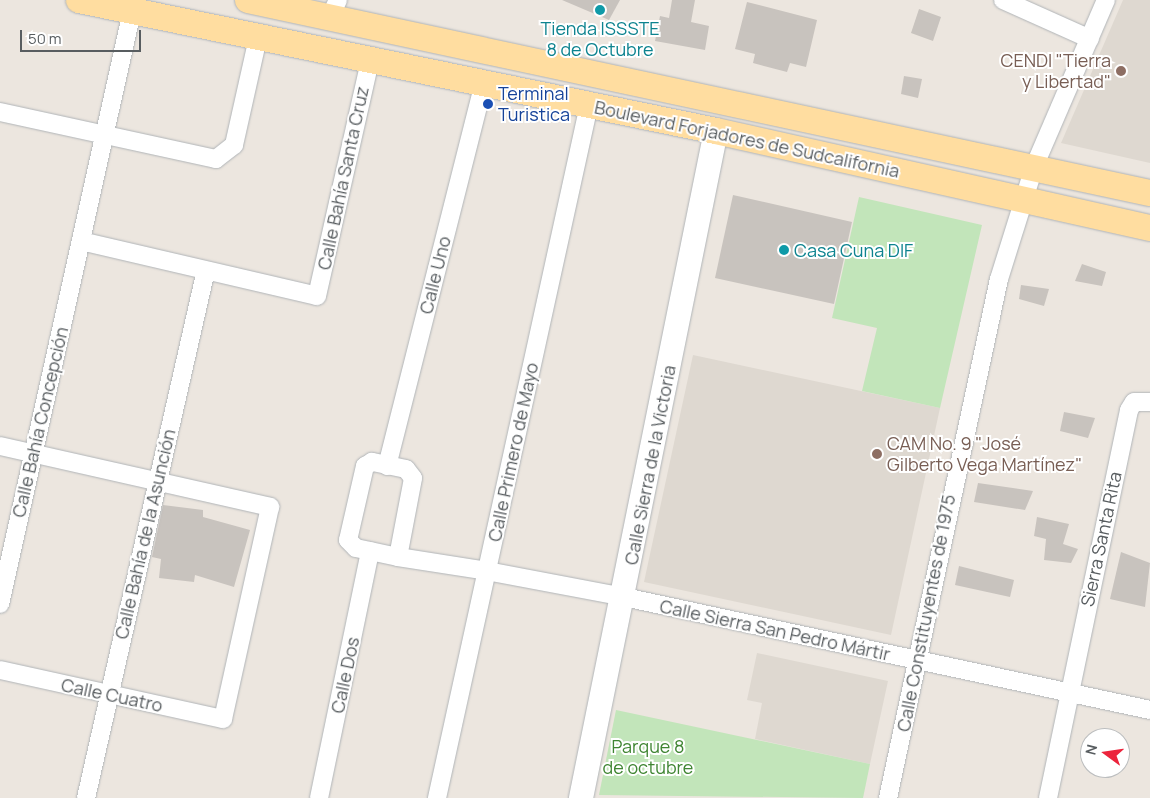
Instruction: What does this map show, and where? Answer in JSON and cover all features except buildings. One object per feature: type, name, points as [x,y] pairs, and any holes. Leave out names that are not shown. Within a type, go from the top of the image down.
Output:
[{"type":"main road","name":"Boulevard Forjadores de Sudcalifornia","points":[[80,0],[716,131],[1150,228]]},
{"type":"main road","name":"Boulevard Forjadores de Sudcalifornia","points":[[248,0],[334,9],[1150,193]]},
{"type":"street","points":[[1004,0],[1090,39]]},
{"type":"street","points":[[1034,167],[1106,0]]},
{"type":"street","name":"Calle Bahía Concepción","points":[[0,604],[132,11]]},
{"type":"street","points":[[0,112],[216,159],[234,145],[258,38]]},
{"type":"street","name":"Calle Bahía Santa Cruz","points":[[206,270],[317,296],[370,60]]},
{"type":"street","name":"Calle Uno","points":[[387,466],[484,84]]},
{"type":"street","name":"Calle Primero de Mayo","points":[[438,798],[589,105]]},
{"type":"street","name":"Calle Sierra de la Victoria","points":[[581,798],[624,597],[716,131]]},
{"type":"street","name":"Calle Constituyentes de 1975","points":[[888,798],[918,662],[968,412],[1023,199],[1034,167]]},
{"type":"street","points":[[81,241],[206,270]]},
{"type":"street","name":"Calle Bahía de la Asunción","points":[[86,798],[206,270]]},
{"type":"street","name":"Sierra Santa Rita","points":[[1070,694],[1129,410],[1134,402],[1150,402]]},
{"type":"street","points":[[0,446],[157,482]]},
{"type":"street","name":"Calle Sierra San Pedro Mártir","points":[[398,557],[413,478],[406,469],[372,462],[365,466],[348,540],[356,548],[398,557],[487,571],[624,597],[918,662],[1150,710]]},
{"type":"street","name":"Calle Cuatro","points":[[0,670],[223,720],[270,507],[157,482]]},
{"type":"street","name":"Calle Dos","points":[[319,798],[370,551]]},
{"type":"street","points":[[1048,798],[1070,694]]},
{"type":"shaded area","name":"CENDI \"Tierra y Libertad\"","points":[[1123,0],[1150,0],[1150,163],[1061,143]]},
{"type":"shaded area","points":[[693,355],[940,408],[891,635],[644,582]]},
{"type":"shaded area","points":[[757,653],[888,681],[870,764],[755,739],[762,703],[747,700]]},
{"type":"green space","points":[[859,197],[982,225],[940,408],[862,391],[877,328],[832,318]]},
{"type":"green space","name":"Parque 8 de octubre","points":[[616,710],[870,764],[863,798],[599,795]]},
{"type":"place","name":"Tienda ISSSTE 8 de Octubre","points":[[600,10]]},
{"type":"place","name":"CENDI \"Tierra y Libertad\"","points":[[1121,71]]},
{"type":"place","name":"Terminal Turistica","points":[[488,104]]},
{"type":"place","name":"Casa Cuna DIF","points":[[784,250]]},
{"type":"place","name":"CAM No. 9 \"José Gilberto Vega Martínez\"","points":[[877,454]]}]
